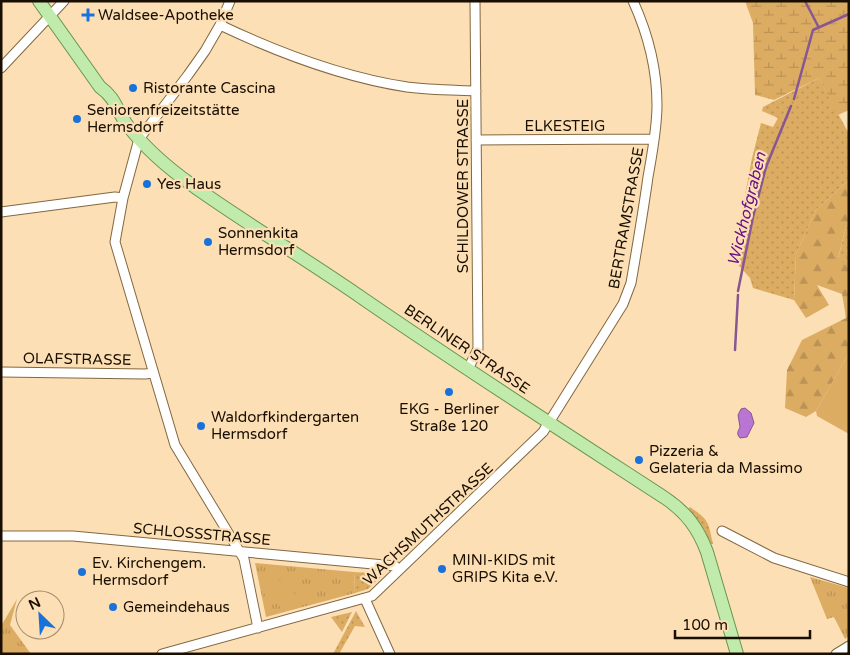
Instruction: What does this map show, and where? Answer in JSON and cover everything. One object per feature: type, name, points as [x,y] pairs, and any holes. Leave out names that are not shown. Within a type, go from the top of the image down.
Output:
[{"type":"main road","name":"BERLINER STRASSE","points":[[39,1],[100,87],[103,98],[110,107],[119,113],[139,139],[164,164],[468,369],[667,499],[687,516],[701,536],[737,654]]},
{"type":"street","points":[[1,68],[64,1]]},
{"type":"street","points":[[230,1],[220,25],[188,75],[139,139],[123,198],[115,242],[176,448],[244,559],[258,628]]},
{"type":"street","name":"SCHILDOWER STRASSE","points":[[468,369],[478,349],[475,1]]},
{"type":"street","name":"BERTRAMSTRASSE","points":[[549,422],[627,295],[631,283],[654,139],[657,104],[653,66],[644,26],[633,1]]},
{"type":"street","points":[[220,25],[298,59],[345,73],[408,87],[476,91]]},
{"type":"street","name":"ELKESTEIG","points":[[476,140],[654,139]]},
{"type":"street","points":[[1,212],[115,197],[123,198]]},
{"type":"street","name":"OLAFSTRASSE","points":[[1,372],[153,373]]},
{"type":"street","name":"WACHSMUTHSTRASSE","points":[[162,654],[372,596],[537,439],[549,422]]},
{"type":"street","points":[[722,531],[774,558],[849,582]]},
{"type":"street","name":"SCHLOSSSTRASSE","points":[[1,536],[73,536],[395,566],[399,570]]},
{"type":"street","points":[[365,599],[390,654]]},
{"type":"street","points":[[836,654],[849,646]]},
{"type":"green space","points":[[745,1],[849,1],[849,110],[838,115],[819,78],[774,100],[755,95],[753,23]]},
{"type":"green space","points":[[819,78],[849,134],[849,180],[816,210],[796,254],[794,300],[753,288],[750,278],[732,258],[731,246],[742,240],[738,232],[752,158],[761,123],[773,127],[778,118],[762,111],[763,107]]},
{"type":"green space","points":[[849,180],[849,225],[846,227],[838,258],[849,268],[849,353],[816,411],[806,417],[785,408],[787,370],[802,340],[846,318],[842,294],[817,285],[829,305],[806,318],[794,300],[796,254],[816,210]]},
{"type":"green space","points":[[849,225],[849,269],[838,259],[846,227]]},
{"type":"green space","points":[[849,353],[849,434],[817,416],[816,411]]},
{"type":"green space","points":[[690,507],[707,522],[713,544],[710,544],[704,529],[688,509]]},
{"type":"green space","points":[[255,563],[354,572],[355,593],[266,617]]},
{"type":"green space","points":[[354,572],[384,574],[368,589],[355,593]]},
{"type":"green space","points":[[275,577],[296,595],[283,609],[262,592]]},
{"type":"green space","points":[[810,577],[849,588],[849,636],[845,639],[834,617],[827,619]]},
{"type":"green space","points":[[15,602],[10,625],[15,632],[15,640],[21,640],[31,654],[1,654],[1,626]]},
{"type":"green space","points":[[356,611],[365,627],[355,626],[339,654],[333,654]]},
{"type":"green space","points":[[352,612],[342,632],[331,617]]},
{"type":"shaded area","points":[[745,408],[751,413],[754,423],[747,437],[740,438],[738,434],[740,427],[738,415],[741,409]]},
{"type":"waterway","points":[[805,1],[818,26]]},
{"type":"waterway","name":"Wickhofgraben","points":[[794,99],[813,30],[849,14]]},
{"type":"waterway","name":"Wickhofgraben","points":[[738,291],[753,217],[766,167],[791,106]]},
{"type":"waterway","name":"Wickhofgraben","points":[[735,350],[738,295]]},
{"type":"place","name":"Waldsee-Apotheke","points":[[88,15]]},
{"type":"place","name":"Ristorante Cascina","points":[[133,88]]},
{"type":"place","name":"Seniorenfreizeitstätte Hermsdorf","points":[[77,119]]},
{"type":"place","name":"Yes Haus","points":[[147,184]]},
{"type":"place","name":"Sonnenkita Hermsdorf","points":[[208,242]]},
{"type":"place","name":"EKG - Berliner Straße 120","points":[[449,392]]},
{"type":"place","name":"Waldorfkindergarten Hermsdorf","points":[[201,426]]},
{"type":"place","name":"Pizzeria & Gelateria da Massimo","points":[[639,460]]},
{"type":"place","name":"MINI-KIDS mit GRIPS Kita e.V.","points":[[442,569]]},
{"type":"place","name":"Ev. Kirchengem. Hermsdorf","points":[[82,572]]},
{"type":"place","name":"Gemeindehaus","points":[[113,607]]}]
